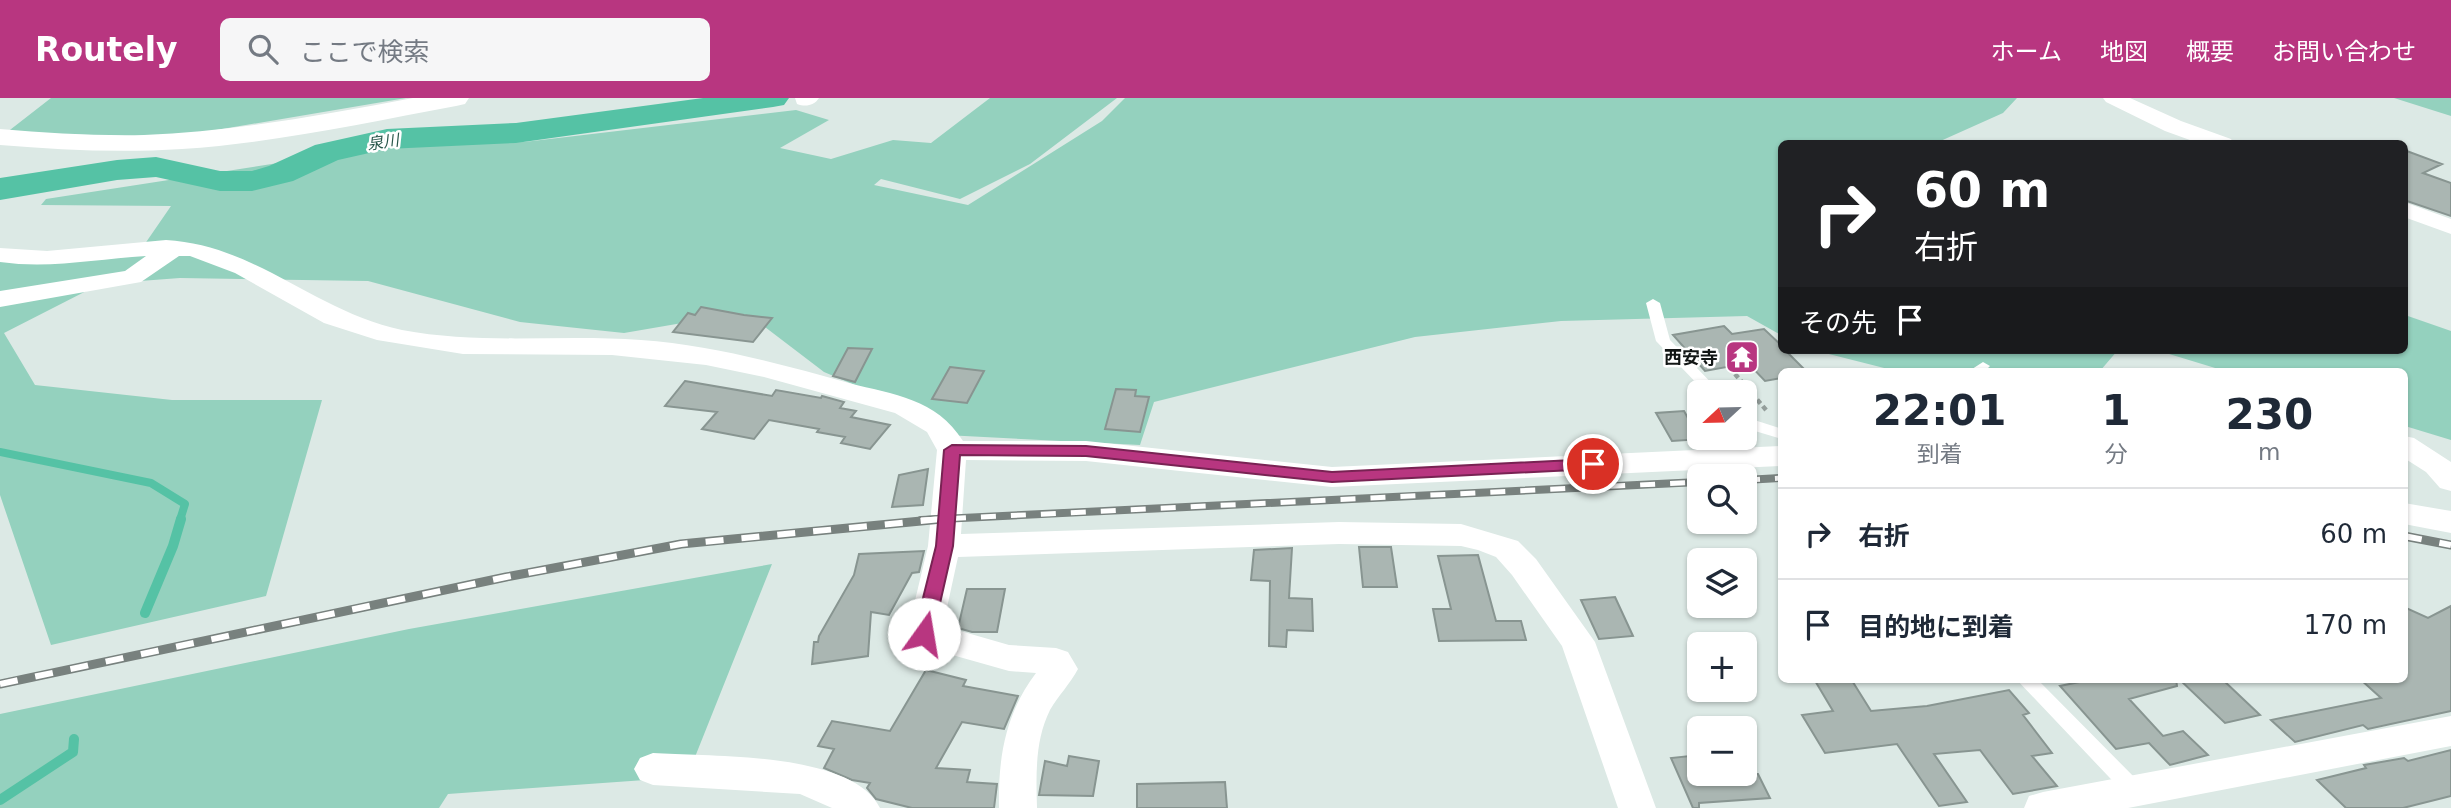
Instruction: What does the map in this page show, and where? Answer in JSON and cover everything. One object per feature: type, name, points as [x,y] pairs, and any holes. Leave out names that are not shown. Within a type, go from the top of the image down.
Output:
[{"type":"street","points":[[0,137],[80,143],[209,139],[297,127],[456,98]]},
{"type":"street","points":[[2113,98],[2173,126],[2213,140]]},
{"type":"street","points":[[2408,211],[2451,227]]},
{"type":"street","points":[[0,299],[132,277],[174,248]]},
{"type":"street","points":[[0,255],[20,259],[61,258],[174,248],[192,249],[211,254],[334,317],[404,338],[453,345],[643,348],[700,355],[920,412],[950,440],[952,450],[944,546],[924,634],[1009,657],[1056,661],[1060,669],[1034,706],[1020,738],[1016,764],[1018,808]]},
{"type":"street","points":[[2408,448],[2437,465],[2451,481]]},
{"type":"street","points":[[952,450],[1086,451],[1332,477],[1778,457]]},
{"type":"street","points":[[2408,514],[2451,522]]},
{"type":"street","points":[[944,546],[1339,533],[1461,535],[1486,541],[1507,549],[1524,567],[1578,642],[1637,808]]},
{"type":"street","points":[[2043,808],[2451,732]]},
{"type":"street","points":[[653,769],[801,778],[839,792],[861,808]]},
{"type":"lane","points":[[1653,303],[1663,341],[1701,380]]},
{"type":"lane","points":[[1757,427],[1778,433]]},
{"type":"lane","points":[[2029,683],[2134,790]]},
{"type":"path","points":[[1735,374],[1774,418]]},
{"type":"green space","points":[[51,98],[406,98],[175,137],[6,133]]},
{"type":"green space","points":[[990,98],[1117,98],[1030,164],[960,199],[881,179],[874,185],[968,205],[1102,121],[1125,98],[2017,98],[2003,113],[1943,140],[1778,140],[1778,333],[1747,316],[1561,321],[1415,337],[1154,402],[1140,445],[945,435],[895,402],[824,372],[752,317],[688,322],[624,333],[520,322],[368,281],[180,278],[100,284],[4,333],[35,385],[172,400],[322,400],[266,596],[51,645],[0,495],[0,253],[140,251],[171,206],[41,205],[46,199],[381,147],[524,142],[796,110],[829,120],[780,148],[831,159],[893,140],[931,143]]},
{"type":"green space","points":[[2394,98],[2451,98],[2451,116]]},
{"type":"green space","points":[[2408,316],[2451,331],[2451,440],[2408,427],[2408,368],[2215,368],[2169,354],[2408,354]]},
{"type":"green space","points":[[1829,354],[2115,354],[2103,368],[1884,368]]},
{"type":"green space","points":[[772,564],[687,777],[448,794],[439,808],[0,808],[0,714],[409,629]]},
{"type":"building","points":[[2408,151],[2442,164],[2423,173],[2451,183],[2451,216],[2408,201]]},
{"type":"building","points":[[701,307],[772,318],[753,342],[673,332],[688,313],[695,315]]},
{"type":"building","name":"西安寺","points":[[1724,326],[1732,334],[1764,329],[1778,342],[1778,354],[1789,354],[1803,368],[1778,368],[1778,379],[1765,381],[1748,363],[1705,371],[1673,335]]},
{"type":"building","points":[[848,348],[872,349],[855,382],[833,376]]},
{"type":"building","points":[[950,367],[984,371],[967,403],[932,399]]},
{"type":"building","points":[[685,381],[772,396],[776,390],[821,398],[822,396],[844,402],[840,408],[856,411],[851,417],[890,425],[870,449],[841,443],[845,437],[817,432],[819,429],[769,420],[754,439],[702,429],[717,412],[665,406]]},
{"type":"building","points":[[1116,389],[1136,390],[1135,396],[1149,397],[1140,432],[1105,429]]},
{"type":"building","points":[[1684,411],[1687,416],[1687,440],[1672,441],[1656,413]]},
{"type":"building","points":[[928,469],[923,505],[892,507],[899,475]]},
{"type":"building","points":[[1359,547],[1391,547],[1397,587],[1363,587]]},
{"type":"building","points":[[1292,548],[1289,598],[1312,599],[1313,631],[1287,630],[1286,647],[1269,646],[1270,581],[1251,580],[1254,550]]},
{"type":"building","points":[[924,551],[919,572],[912,573],[889,615],[871,612],[868,656],[812,664],[814,642],[818,642],[854,575],[859,554]]},
{"type":"building","points":[[1478,555],[1496,621],[1521,621],[1526,640],[1439,641],[1433,609],[1451,609],[1438,556]]},
{"type":"building","points":[[967,589],[1005,589],[997,632],[972,632],[958,628]]},
{"type":"building","points":[[1615,597],[1633,636],[1599,639],[1581,600]]},
{"type":"building","points":[[2451,606],[2451,711],[2368,729],[2363,725],[2295,742],[2271,720],[2381,698],[2364,683],[2408,683],[2408,609],[2428,618]]},
{"type":"building","points":[[926,670],[966,680],[963,686],[1018,696],[1004,729],[962,722],[936,768],[970,770],[967,782],[997,784],[994,808],[912,808],[876,799],[867,788],[870,783],[852,780],[824,768],[834,749],[818,746],[832,721],[890,731]]},
{"type":"building","points":[[1816,683],[1854,683],[1871,711],[1927,706],[2009,690],[2029,713],[2023,715],[2052,753],[2032,756],[2057,786],[2013,794],[1980,750],[1934,754],[1967,802],[1939,806],[1897,744],[1825,753],[1802,715],[1833,711]]},
{"type":"building","points":[[2075,683],[2177,683],[2177,686],[2129,699],[2163,736],[2183,731],[2208,755],[2170,765],[2149,743],[2116,749],[2060,686]]},
{"type":"building","points":[[2183,683],[2226,683],[2260,715],[2225,723]]},
{"type":"building","points":[[2451,750],[2451,796],[2403,808],[2346,808],[2317,780],[2366,768],[2364,765],[2404,758],[2408,761]]},
{"type":"building","points":[[1069,756],[1099,761],[1093,796],[1039,795],[1045,761],[1067,766]]},
{"type":"building","points":[[1687,756],[1687,786],[1757,786],[1758,774],[1770,798],[1699,803],[1699,808],[1693,808],[1671,758]]},
{"type":"building","points":[[1225,782],[1227,808],[1137,808],[1137,784]]},
{"type":"waterway","name":"泉川","points":[[0,189],[117,170],[156,167],[220,181],[252,181],[281,174],[327,152],[387,139],[516,133],[773,98]]},
{"type":"waterway","points":[[0,452],[151,483],[185,504],[180,520]]},
{"type":"waterway","points":[[145,613],[173,546],[181,519]]},
{"type":"waterway","points":[[0,800],[73,752],[74,739]]},
{"type":"railway","points":[[1757,479],[1778,478]]},
{"type":"railway","points":[[921,520],[1687,483]]},
{"type":"railway","points":[[0,684],[506,577],[681,544],[942,519]]},
{"type":"railway","points":[[2408,537],[2451,545]]},
{"type":"place","name":"西安寺","points":[[1742,357]]},
{"type":"route","points":[[924,634],[944,546],[952,450],[1086,451],[1332,477],[1593,464]]}]
